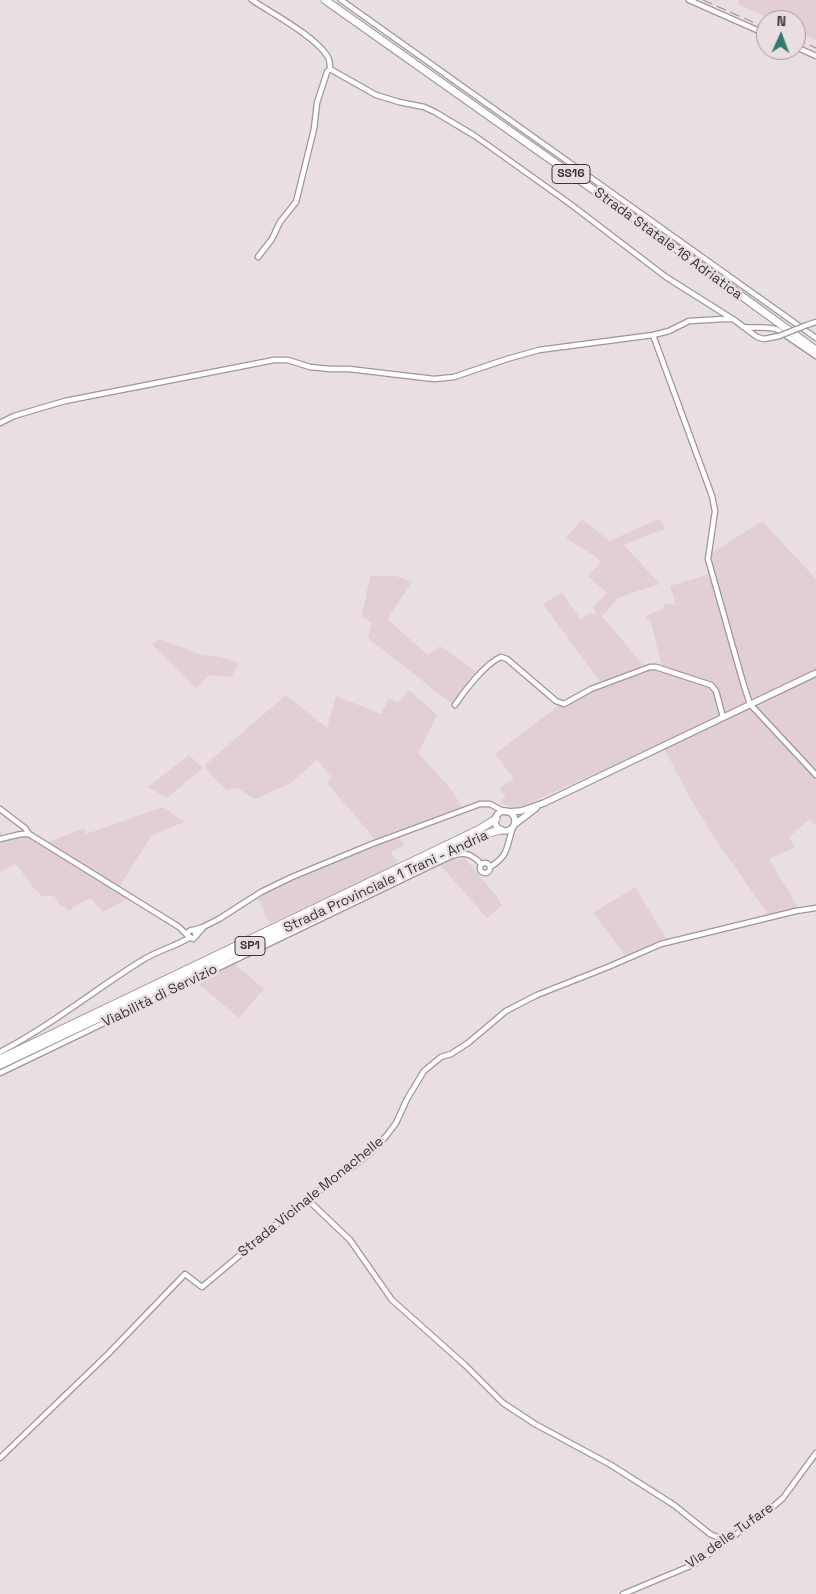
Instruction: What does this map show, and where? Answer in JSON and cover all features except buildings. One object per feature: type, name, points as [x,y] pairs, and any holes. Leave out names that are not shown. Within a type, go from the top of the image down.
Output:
[{"type":"highway","name":"Strada Statale 16 Adriatica","points":[[325,0],[677,249],[816,350]]},
{"type":"highway","name":"Strada Statale 16 Adriatica","points":[[332,0],[816,345]]},
{"type":"highway","name":"Strada Provinciale 1 Trani - Andria","points":[[0,1059],[478,830],[496,818]]},
{"type":"highway","name":"Strada Provinciale 1 Trani - Andria","points":[[0,1065],[473,840],[501,830]]},
{"type":"main road","name":"Strada Provinciale 1 Trani - Andria","points":[[544,803],[508,831],[501,830],[496,826],[496,818],[506,812],[521,811],[544,803],[816,673]]},
{"type":"main road","points":[[506,812],[514,818],[514,826]]},
{"type":"street","points":[[252,0],[288,23],[320,48],[329,59],[330,69],[327,72],[317,103],[314,130],[296,202],[280,222],[272,239],[258,257]]},
{"type":"street","points":[[341,0],[816,338]]},
{"type":"street","points":[[689,0],[756,30]]},
{"type":"street","points":[[330,69],[376,95],[424,107],[435,112],[475,136],[569,203],[666,277],[733,319],[757,337],[764,339],[779,336],[816,322]]},
{"type":"street","points":[[0,423],[14,416],[65,401],[162,383],[257,362],[288,360],[310,367],[349,369],[434,380],[446,379],[539,350],[653,335],[669,331],[689,321],[733,319]]},
{"type":"street","points":[[742,327],[755,329],[772,327],[816,356]]},
{"type":"street","points":[[811,334],[816,331]]},
{"type":"street","points":[[653,335],[716,511],[708,559],[750,704],[816,775]]},
{"type":"street","points":[[455,705],[465,689],[495,660],[501,657],[507,659],[556,700],[564,704],[591,689],[623,678],[644,668],[656,667],[711,685],[716,691],[723,717]]},
{"type":"street","points":[[0,1052],[29,1037],[144,959],[204,927],[261,892],[292,877],[472,806],[485,803],[496,806],[506,812]]},
{"type":"street","points":[[496,806],[496,818]]},
{"type":"street","points":[[0,809],[25,828],[29,834],[190,933],[193,939],[204,927]]},
{"type":"street","points":[[490,867],[486,862],[481,864],[480,869],[484,873],[489,872],[490,867],[505,854],[514,826]]},
{"type":"street","points":[[0,839],[29,834]]},
{"type":"street","name":"Viabilità di Servizio","points":[[0,1073],[449,856],[462,853],[468,854],[481,864]]},
{"type":"street","name":"Strada Vicinale Monachelle","points":[[0,1458],[108,1354],[185,1274],[202,1287],[307,1199],[354,1166],[396,1124],[424,1071],[441,1057],[451,1054],[468,1043],[506,1011],[536,995],[661,944],[796,911],[816,908]]},
{"type":"street","points":[[190,933],[196,932],[196,936]]},
{"type":"street","points":[[307,1199],[350,1240],[392,1300],[471,1371],[503,1403],[535,1424],[611,1465],[674,1505],[710,1534],[726,1541]]},
{"type":"street","name":"Via delle Tufare","points":[[624,1594],[695,1564],[784,1498],[816,1453]]},
{"type":"shaded area","points":[[740,0],[816,0],[816,40],[806,36],[806,10],[756,10],[756,12],[737,4]]},
{"type":"shaded area","points":[[582,519],[609,541],[659,519],[663,524],[664,530],[624,545],[660,584],[619,597],[602,616],[643,665],[652,664],[662,667],[651,622],[646,618],[647,615],[663,609],[664,603],[676,605],[670,586],[710,574],[707,556],[762,521],[816,579],[816,826],[810,819],[789,837],[795,847],[769,859],[799,909],[769,916],[716,840],[691,800],[662,744],[532,802],[515,808],[502,804],[502,799],[506,799],[500,789],[514,779],[495,754],[558,706],[563,706],[589,691],[603,686],[543,604],[562,593],[581,620],[589,613],[597,615],[593,607],[607,593],[588,576],[601,562],[566,538]]},
{"type":"shaded area","points":[[370,576],[396,576],[412,582],[387,619],[428,655],[440,646],[478,673],[465,687],[453,705],[368,638],[372,623],[362,616]]},
{"type":"shaded area","points":[[160,639],[202,655],[221,657],[239,663],[231,677],[210,675],[196,688],[152,644]]},
{"type":"shaded area","points":[[409,690],[437,715],[418,753],[451,789],[462,807],[375,839],[327,783],[332,778],[317,760],[291,783],[255,799],[237,788],[227,790],[211,775],[205,765],[286,695],[327,728],[336,696],[381,714],[389,698],[398,703]]},
{"type":"shaded area","points":[[189,755],[203,768],[167,798],[148,787]]},
{"type":"shaded area","points":[[163,807],[184,822],[149,837],[149,840],[117,890],[128,898],[103,912],[90,898],[69,910],[60,905],[54,896],[42,896],[16,864],[0,872],[0,829],[4,840],[25,835],[43,844],[84,828],[86,834]]},
{"type":"shaded area","points":[[399,836],[404,846],[391,852],[398,864],[270,924],[256,896]]},
{"type":"shaded area","points":[[465,858],[502,905],[487,918],[440,865],[453,859]]},
{"type":"shaded area","points":[[635,887],[666,938],[625,955],[593,913]]},
{"type":"shaded area","points":[[233,963],[264,989],[239,1018],[195,981]]},
{"type":"railway","points":[[703,0],[756,24]]},
{"type":"railway","points":[[806,44],[816,48]]}]
